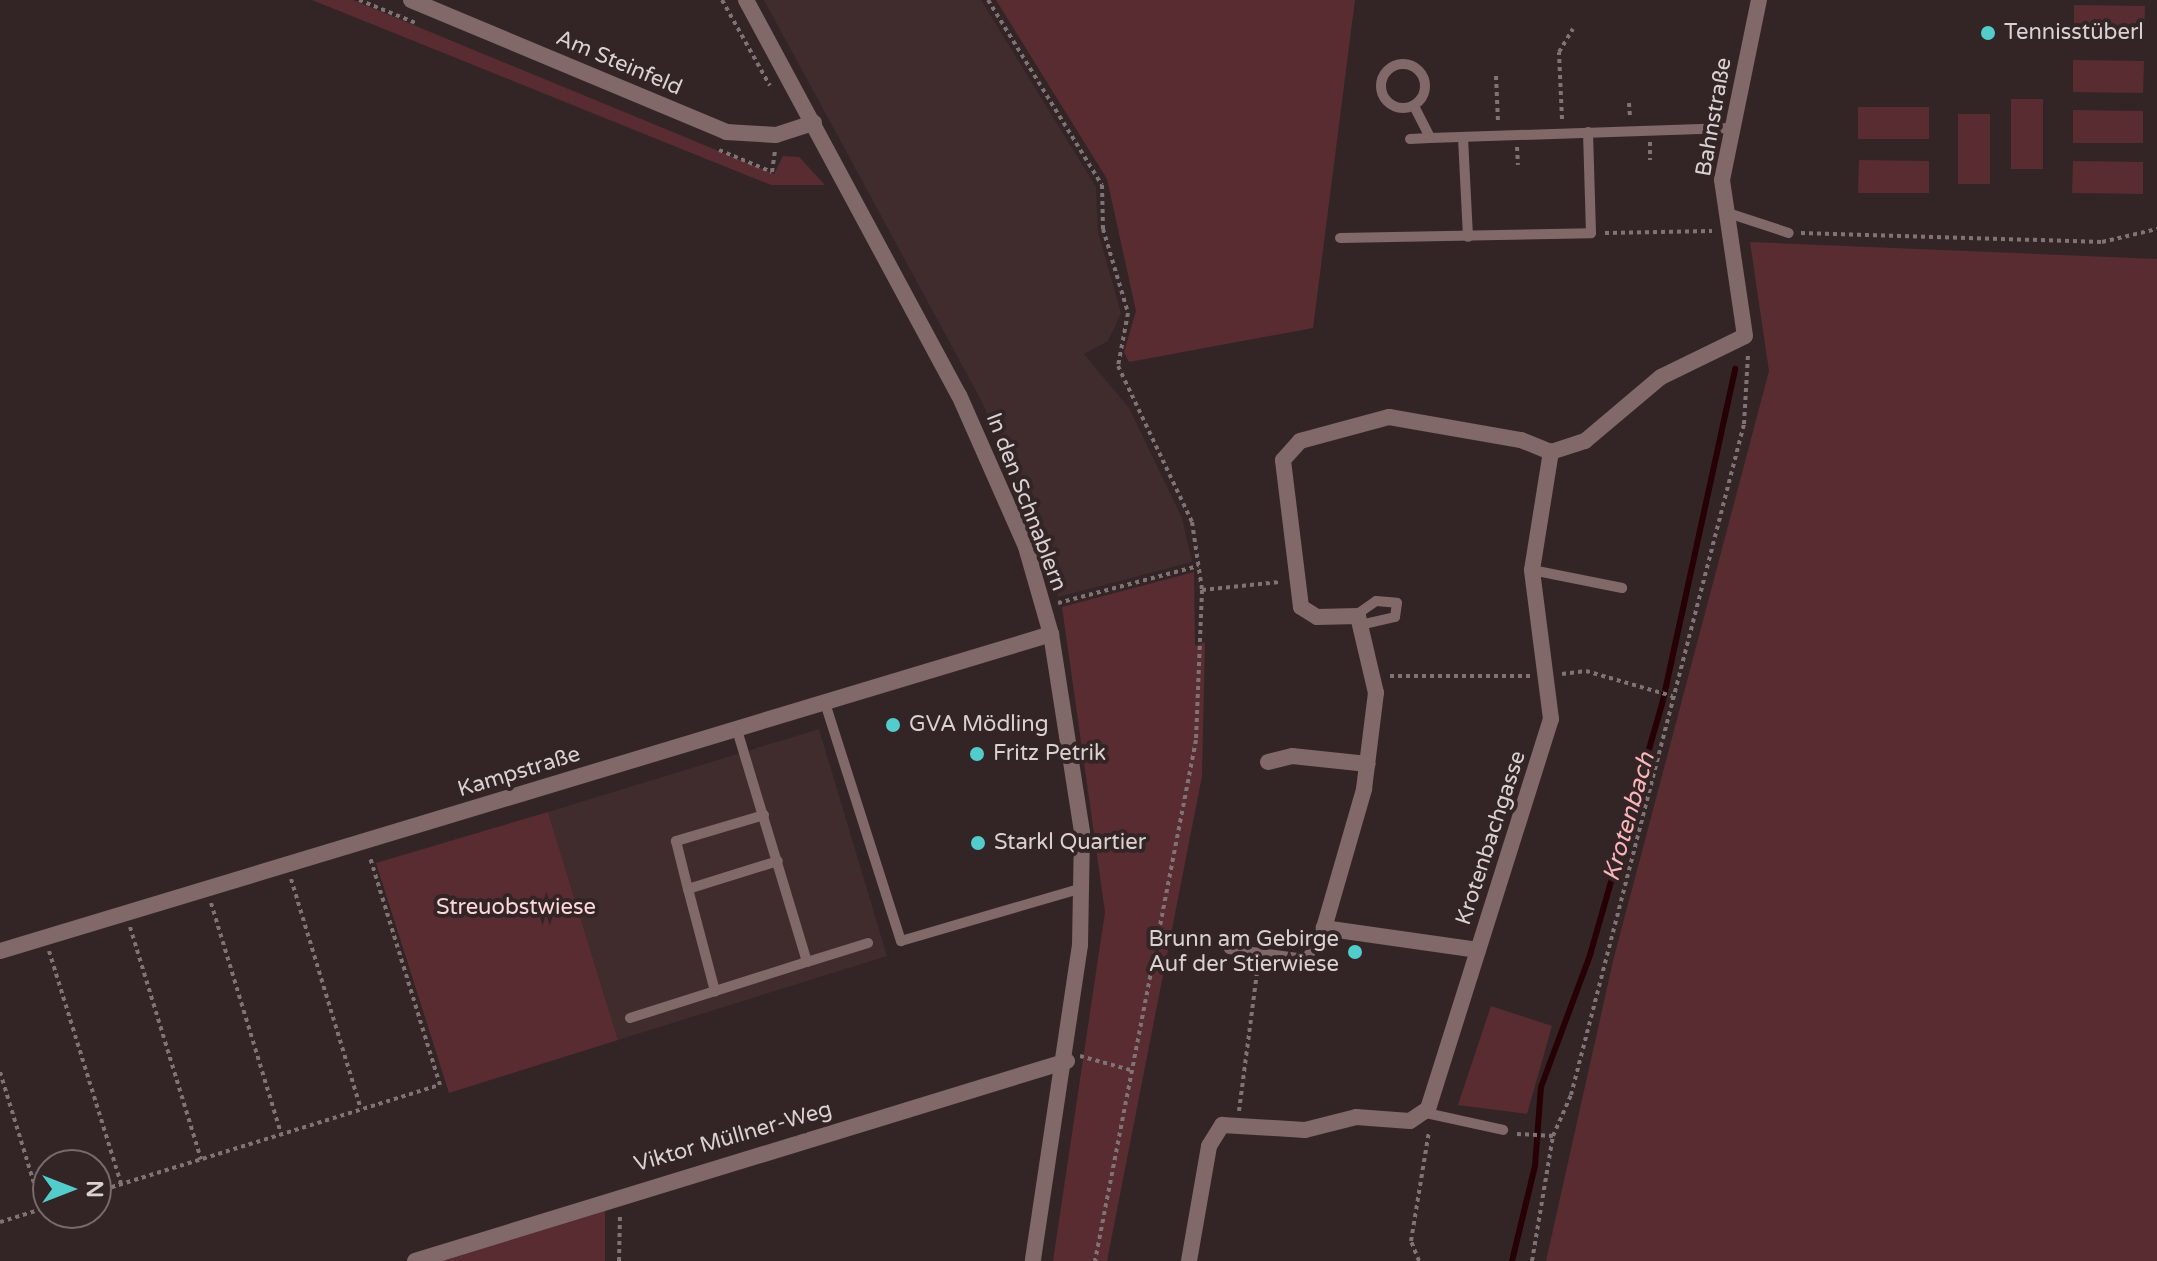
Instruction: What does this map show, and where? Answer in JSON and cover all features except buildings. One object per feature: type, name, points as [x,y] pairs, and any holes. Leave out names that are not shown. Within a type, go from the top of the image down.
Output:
[{"type":"street","name":"Am Steinfeld","points":[[411,0],[726,132],[776,135],[814,123]]},
{"type":"street","name":"In den Schnablern","points":[[746,0],[959,395],[1043,605],[1051,634],[1075,764],[1082,888],[1067,1061],[1033,1261]]},
{"type":"street","name":"Bahnstraße","points":[[1745,336],[1725,212],[1730,128],[1750,63],[1759,0]]},
{"type":"street","points":[[1478,950],[1327,932],[1322,917],[1368,764],[1373,675],[1360,620],[1304,612],[1294,580],[1283,460],[1300,441],[1399,417],[1551,452],[1585,441],[1661,377],[1745,336]]},
{"type":"street","name":"Krotenbachgasse","points":[[1429,1115],[1549,730],[1546,676],[1532,570],[1551,452]]},
{"type":"street","name":"Kampstraße","points":[[0,951],[1051,634]]},
{"type":"street","points":[[1268,762],[1292,756],[1368,764]]},
{"type":"street","name":"Viktor Müllner-Weg","points":[[415,1261],[620,1193],[1067,1061]]},
{"type":"street","points":[[1189,1261],[1212,1137],[1237,1123],[1305,1130],[1356,1117],[1410,1121],[1429,1115]]},
{"type":"lane","points":[[1392,66],[1414,66],[1424,77],[1425,94],[1414,106],[1393,106],[1383,94],[1382,78],[1392,66]]},
{"type":"lane","points":[[1414,106],[1430,138]]},
{"type":"lane","points":[[1410,139],[1730,128]]},
{"type":"lane","points":[[1340,238],[1591,233],[1588,132]]},
{"type":"lane","points":[[1463,138],[1468,237]]},
{"type":"lane","points":[[1725,212],[1789,233]]},
{"type":"lane","points":[[1532,570],[1622,588]]},
{"type":"lane","points":[[825,703],[901,941],[1082,888]]},
{"type":"lane","points":[[737,730],[807,962]]},
{"type":"lane","points":[[715,991],[676,841],[764,815]]},
{"type":"lane","points":[[688,889],[778,861]]},
{"type":"lane","points":[[1229,949],[1305,959],[1327,932]]},
{"type":"lane","points":[[630,1018],[868,943]]},
{"type":"lane","points":[[1429,1115],[1503,1130]]},
{"type":"path","points":[[988,0],[1102,185],[1103,229],[1128,313],[1118,366],[1192,522],[1202,590],[1196,740],[1095,1261]]},
{"type":"path","points":[[1562,133],[1559,52],[1573,29]]},
{"type":"path","points":[[1496,76],[1498,135]]},
{"type":"path","points":[[1789,233],[2102,242],[2157,229]]},
{"type":"path","points":[[1591,233],[1727,231]]},
{"type":"path","points":[[1532,1261],[1553,1136],[1571,1095],[1744,424],[1752,376],[1745,336]]},
{"type":"path","points":[[1043,605],[1198,566]]},
{"type":"path","points":[[1202,590],[1294,580]]},
{"type":"path","points":[[1373,675],[1546,676],[1586,671],[1672,696]]},
{"type":"path","points":[[112,1187],[440,1085],[365,841]]},
{"type":"path","points":[[287,865],[361,1109]]},
{"type":"path","points":[[207,889],[281,1134]]},
{"type":"path","points":[[126,913],[201,1159]]},
{"type":"path","points":[[45,937],[121,1184]]},
{"type":"path","points":[[1237,1123],[1259,955]]},
{"type":"path","points":[[1067,1061],[1087,1053],[1131,1070]]},
{"type":"path","points":[[0,1072],[32,1176]]},
{"type":"path","points":[[1419,1261],[1411,1241],[1429,1115]]},
{"type":"path","points":[[1530,1137],[1553,1136]]},
{"type":"path","points":[[619,1261],[620,1193]]},
{"type":"path","points":[[0,1222],[32,1212]]},
{"type":"shaded area","points":[[764,0],[981,0],[1096,187],[1098,232],[1121,313],[1108,341],[1084,354],[1129,408],[1182,518],[1192,562],[1058,597],[1035,520],[981,400]]},
{"type":"shaded area","points":[[819,729],[887,956],[618,1040],[548,812]]},
{"type":"green space","points":[[312,0],[353,0],[774,174],[783,156],[799,157],[825,185],[771,185]]},
{"type":"green space","points":[[996,0],[1355,0],[1313,328],[1129,362],[1124,352],[1136,311],[1107,179]]},
{"type":"green space","points":[[2074,5],[2145,6],[2144,38],[2074,37]]},
{"type":"green space","points":[[2073,60],[2144,61],[2143,93],[2073,92]]},
{"type":"green space","points":[[2011,99],[2043,99],[2043,169],[2011,169]]},
{"type":"green space","points":[[1858,107],[1929,107],[1929,139],[1858,139]]},
{"type":"green space","points":[[2073,110],[2143,111],[2143,143],[2073,143]]},
{"type":"green space","points":[[1958,114],[1990,114],[1990,184],[1958,184]]},
{"type":"green space","points":[[1859,160],[1929,161],[1929,193],[1858,193]]},
{"type":"green space","points":[[2073,161],[2143,162],[2143,194],[2072,193]]},
{"type":"green space","points":[[1750,242],[2157,259],[2157,1261],[1546,1261],[1613,961],[1769,371]]},
{"type":"green space","points":[[1194,572],[1195,646],[1205,642],[1202,776],[1107,1261],[1053,1261],[1105,912],[1062,607]]},
{"type":"green space","name":"Streuobstwiese","points":[[548,812],[618,1040],[449,1093],[376,863]]},
{"type":"green space","points":[[1491,1006],[1552,1026],[1527,1114],[1458,1105]]},
{"type":"green space","points":[[605,1206],[605,1261],[442,1261]]},
{"type":"waterway","name":"Krotenbach","points":[[1512,1261],[1535,1166],[1541,1087],[1590,955],[1663,700],[1735,369]]},
{"type":"place","name":"Tennisstüberl","points":[[1988,33]]},
{"type":"place","name":"GVA Mödling","points":[[893,725]]},
{"type":"place","name":"Fritz Petrik","points":[[977,754]]},
{"type":"place","name":"Starkl Quartier","points":[[978,843]]},
{"type":"place","name":"Brunn am Gebirge Auf der Stierwiese","points":[[1355,952]]}]
